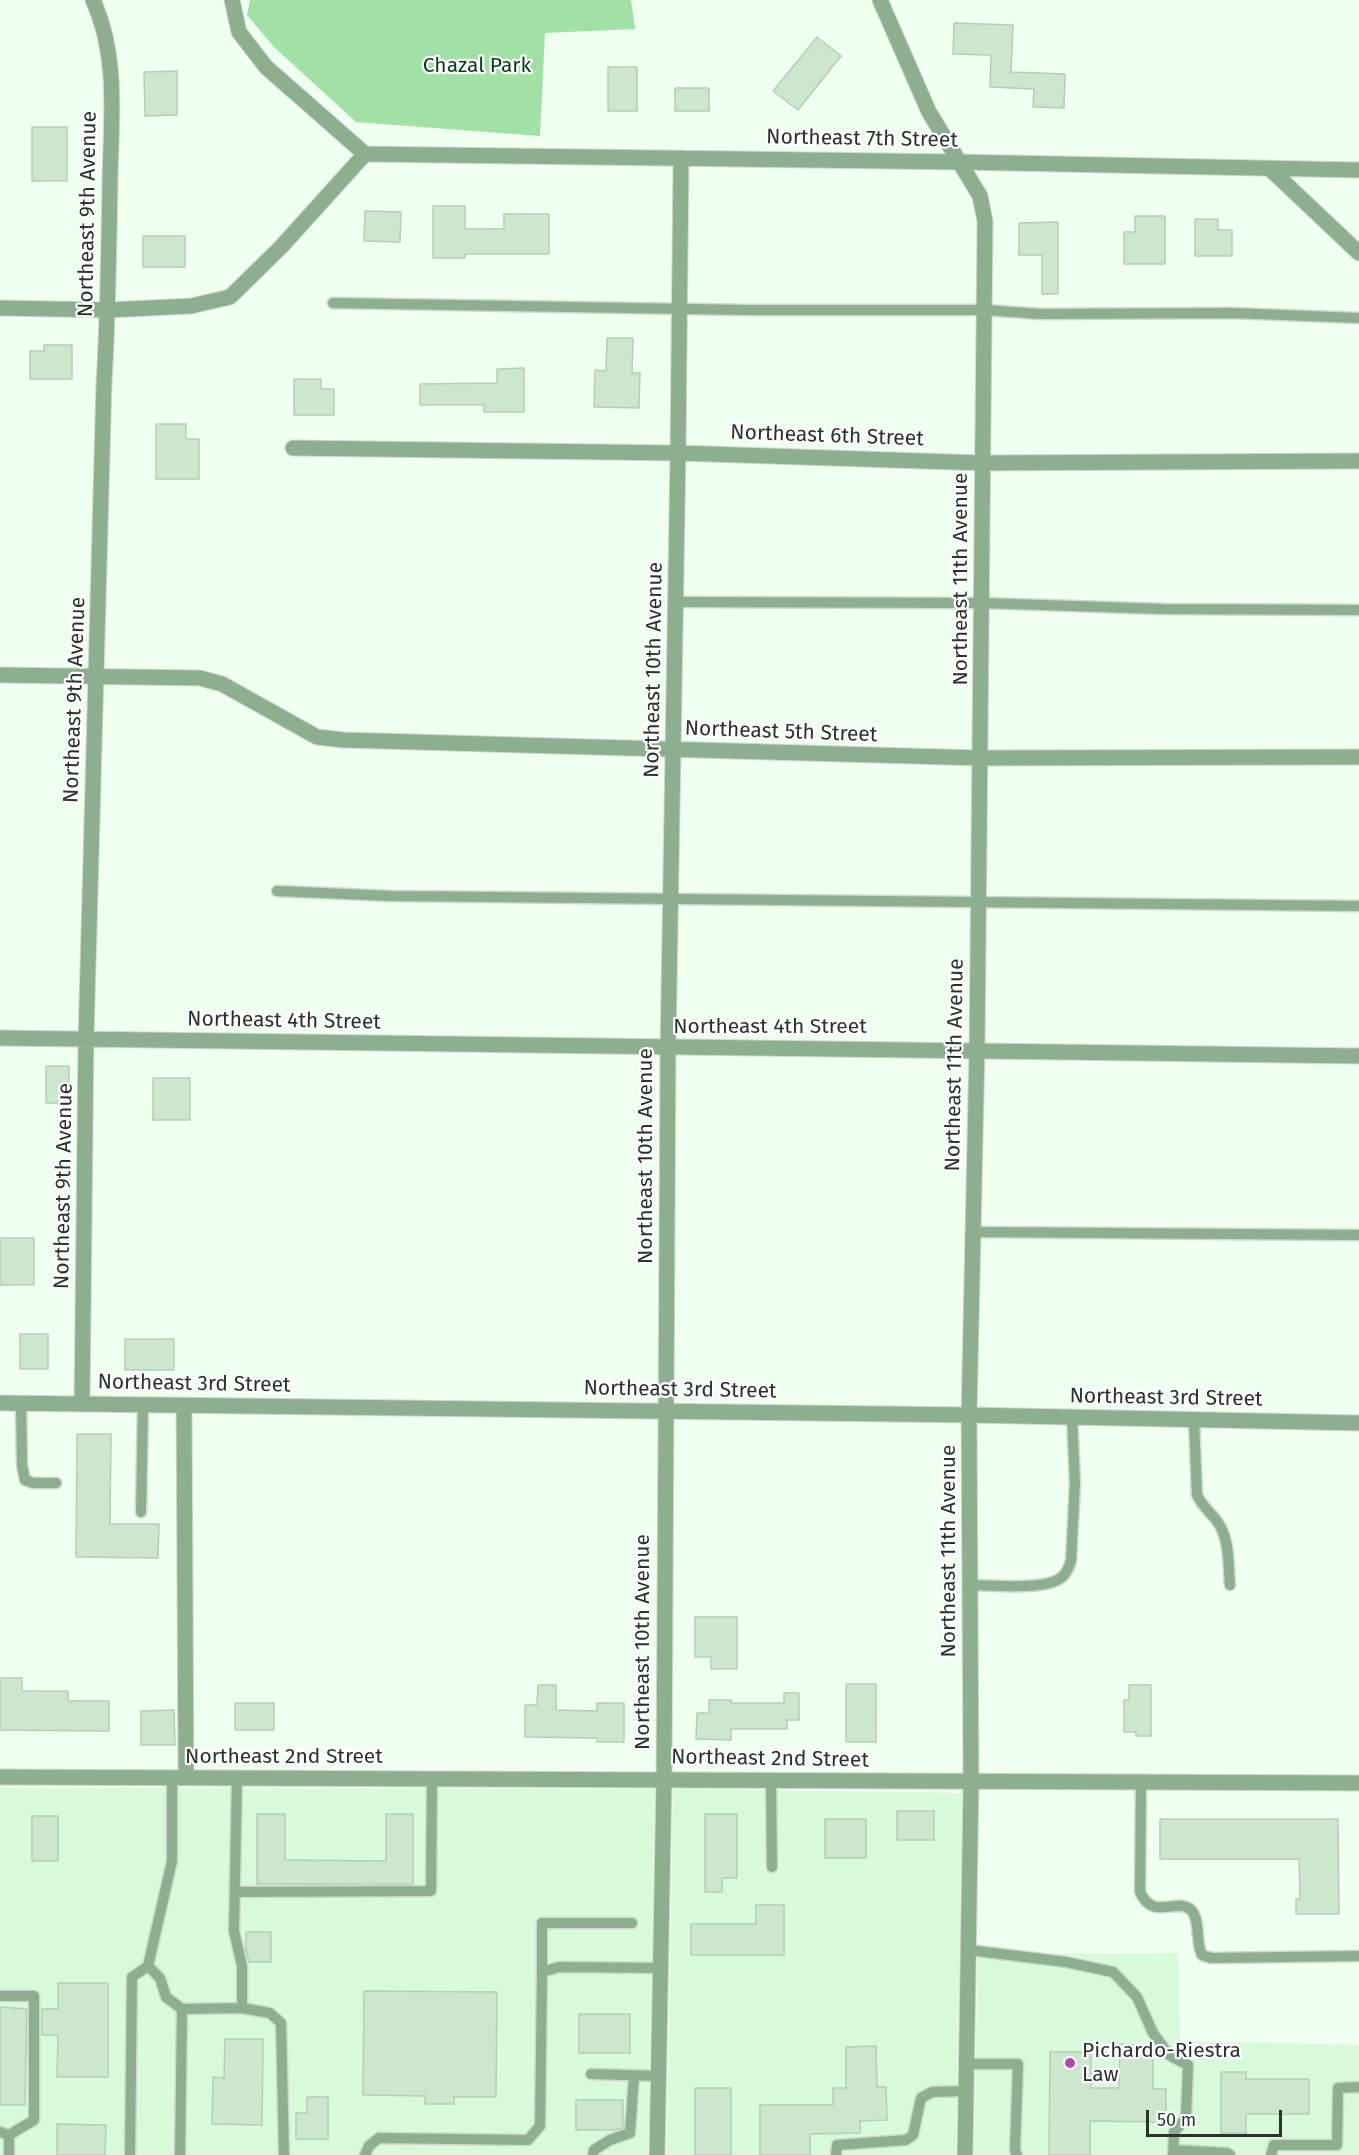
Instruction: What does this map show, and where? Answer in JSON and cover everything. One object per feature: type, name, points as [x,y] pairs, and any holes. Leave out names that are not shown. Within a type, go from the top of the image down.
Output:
[{"type":"street","name":"Northeast 9th Avenue","points":[[82,1404],[86,1039],[108,310],[111,69],[102,19],[93,0]]},
{"type":"street","points":[[0,308],[108,310],[192,306],[230,297],[280,247],[365,154],[266,67],[239,32],[232,0]]},
{"type":"street","name":"Northeast 11th Avenue","points":[[880,0],[929,112],[980,196],[985,221],[981,758],[969,1415],[971,1782],[965,2155]]},
{"type":"street","name":"Northeast 7th Street","points":[[365,154],[1359,170]]},
{"type":"street","name":"Northeast 10th Avenue","points":[[657,2155],[664,1779],[668,1048],[681,308],[681,158]]},
{"type":"street","points":[[1269,168],[1359,253]]},
{"type":"street","name":"Northeast 6th Street","points":[[293,448],[678,453],[983,463],[1359,461]]},
{"type":"street","name":"Northeast 5th Street","points":[[0,675],[200,678],[222,684],[317,737],[344,740],[981,758],[1359,757]]},
{"type":"street","name":"Northeast 4th Street","points":[[0,1038],[1359,1056]]},
{"type":"street","name":"Northeast 3rd Street","points":[[0,1403],[969,1415],[1359,1423]]},
{"type":"street","points":[[179,1778],[184,1406]]},
{"type":"street","name":"Northeast 2nd Street","points":[[0,1777],[1359,1783]]},
{"type":"lane","points":[[333,303],[985,310],[1040,314],[1232,314],[1359,318]]},
{"type":"lane","points":[[676,602],[982,603],[1163,609],[1359,610]]},
{"type":"lane","points":[[277,891],[391,896],[979,900],[1359,906]]},
{"type":"lane","points":[[973,1232],[1359,1235]]},
{"type":"lane","points":[[21,1403],[22,1465],[25,1480],[33,1483],[56,1483]]},
{"type":"lane","points":[[141,1512],[143,1405]]},
{"type":"lane","points":[[970,1585],[1040,1585],[1058,1580],[1067,1571],[1071,1561],[1075,1483],[1072,1417]]},
{"type":"lane","points":[[1194,1420],[1197,1495],[1225,1537],[1230,1585]]},
{"type":"lane","points":[[130,2155],[132,1977],[148,1966],[172,1861],[179,1778]]},
{"type":"lane","points":[[237,1778],[234,1931],[242,1966],[242,2008]]},
{"type":"lane","points":[[236,1892],[431,1891],[432,1778]]},
{"type":"lane","points":[[771,1780],[772,1867]]},
{"type":"lane","points":[[1141,1783],[1140,1892],[1144,1901],[1153,1907],[1187,1907],[1192,1911],[1196,1921],[1198,1947],[1202,1955],[1211,1958],[1359,1956]]},
{"type":"lane","points":[[365,2155],[369,2146],[379,2138],[528,2139],[540,2126],[542,1923],[632,1923]]},
{"type":"lane","points":[[969,1950],[1066,1962],[1113,1972],[1137,1997],[1154,2033],[1169,2055],[1188,2065],[1186,2118],[1174,2132],[1173,2153],[1227,2153],[1230,2155]]},
{"type":"lane","points":[[148,1966],[160,1978],[165,1997],[182,2009],[242,2008],[270,2013],[281,2023],[284,2155]]},
{"type":"lane","points":[[542,1972],[559,1966],[661,1968]]},
{"type":"lane","points":[[0,1996],[34,1996],[34,2121],[5,2134],[9,2155]]},
{"type":"lane","points":[[180,2155],[182,2009]]},
{"type":"lane","points":[[967,2064],[1018,2064],[1015,2150],[1017,2155]]},
{"type":"lane","points":[[591,2074],[659,2076]]},
{"type":"lane","points":[[593,2155],[594,2150],[610,2139],[630,2133],[634,2076]]},
{"type":"lane","points":[[1271,2155],[1274,2145],[1337,2145],[1338,2088],[1359,2087]]},
{"type":"lane","points":[[836,2155],[837,2145],[906,2140],[914,2135],[921,2098],[932,2092],[966,2091]]},
{"type":"shaded area","points":[[0,1788],[655,1789],[648,2155],[0,2155]]},
{"type":"shaded area","points":[[673,1789],[962,1793],[956,2155],[667,2155]]},
{"type":"shaded area","points":[[1178,1953],[1180,2041],[1359,2045],[1359,2155],[974,2155],[978,1954]]},
{"type":"green space","name":"Chazal Park","points":[[250,0],[631,0],[635,29],[545,33],[540,136],[356,122],[274,47],[247,15]]},
{"type":"building","points":[[954,23],[1013,25],[1011,72],[1065,74],[1064,108],[1033,107],[1034,89],[990,87],[991,55],[953,54]]},
{"type":"building","points":[[817,37],[841,56],[798,110],[773,91]]},
{"type":"building","points":[[608,67],[637,67],[637,111],[608,111]]},
{"type":"building","points":[[177,71],[177,115],[145,116],[144,72]]},
{"type":"building","points":[[675,88],[709,88],[709,111],[675,111]]},
{"type":"building","points":[[32,127],[67,127],[67,181],[32,181]]},
{"type":"building","points":[[433,206],[465,206],[465,229],[504,229],[504,214],[549,214],[549,254],[465,254],[465,258],[433,258]]},
{"type":"building","points":[[365,211],[401,212],[400,242],[364,241]]},
{"type":"building","points":[[1135,216],[1165,216],[1165,264],[1124,264],[1124,232],[1135,232]]},
{"type":"building","points":[[1195,219],[1218,219],[1218,230],[1232,230],[1232,256],[1195,256]]},
{"type":"building","points":[[1058,222],[1058,294],[1042,294],[1042,255],[1019,255],[1019,223]]},
{"type":"building","points":[[143,236],[185,236],[185,267],[143,267]]},
{"type":"building","points":[[607,338],[633,338],[632,373],[640,373],[639,408],[594,407],[595,370],[606,371]]},
{"type":"building","points":[[44,345],[72,345],[72,379],[30,379],[30,351],[44,351]]},
{"type":"building","points":[[524,368],[524,412],[484,412],[484,405],[420,405],[420,384],[497,383],[497,369]]},
{"type":"building","points":[[294,379],[321,379],[321,389],[334,389],[334,415],[294,415]]},
{"type":"building","points":[[156,424],[186,424],[186,439],[199,439],[199,479],[156,479]]},
{"type":"building","points":[[46,1066],[69,1066],[69,1103],[46,1103]]},
{"type":"building","points":[[153,1078],[190,1078],[190,1120],[153,1120]]},
{"type":"building","points":[[0,1238],[34,1238],[34,1285],[0,1285]]},
{"type":"building","points":[[20,1334],[48,1334],[48,1369],[20,1369]]},
{"type":"building","points":[[125,1339],[174,1339],[174,1370],[125,1370]]},
{"type":"building","points":[[77,1434],[111,1434],[110,1524],[159,1524],[158,1558],[76,1557]]},
{"type":"building","points":[[695,1617],[737,1617],[737,1669],[711,1669],[711,1657],[695,1657]]},
{"type":"building","points":[[0,1678],[22,1678],[22,1691],[68,1691],[68,1701],[109,1701],[109,1731],[0,1730]]},
{"type":"building","points":[[846,1684],[876,1684],[876,1742],[846,1742]]},
{"type":"building","points":[[538,1685],[556,1685],[556,1710],[597,1711],[597,1703],[624,1703],[624,1742],[597,1742],[597,1738],[525,1737],[525,1705],[537,1705]]},
{"type":"building","points":[[1129,1685],[1151,1685],[1151,1736],[1136,1736],[1136,1732],[1124,1732],[1124,1700],[1129,1700]]},
{"type":"building","points":[[784,1693],[799,1693],[799,1720],[787,1720],[787,1729],[731,1729],[731,1740],[696,1739],[697,1713],[709,1713],[709,1700],[731,1700],[731,1703],[784,1703]]},
{"type":"building","points":[[235,1703],[274,1703],[274,1730],[235,1730]]},
{"type":"building","points":[[174,1710],[175,1745],[141,1745],[141,1711]]},
{"type":"building","points":[[897,1811],[934,1811],[934,1840],[897,1840]]},
{"type":"building","points":[[257,1814],[285,1814],[285,1860],[386,1861],[386,1814],[413,1814],[413,1884],[257,1884]]},
{"type":"building","points":[[705,1814],[737,1814],[737,1878],[722,1878],[722,1892],[705,1892]]},
{"type":"building","points":[[32,1816],[58,1816],[58,1861],[32,1861]]},
{"type":"building","points":[[825,1819],[866,1819],[866,1858],[825,1858]]},
{"type":"building","points":[[1160,1819],[1338,1819],[1339,1914],[1296,1914],[1296,1899],[1300,1899],[1299,1859],[1160,1859]]},
{"type":"building","points":[[756,1905],[784,1905],[784,1955],[691,1955],[691,1924],[756,1924]]},
{"type":"building","points":[[246,1932],[271,1932],[271,1962],[249,1962],[246,1951]]},
{"type":"building","points":[[58,1983],[108,1983],[108,2077],[57,2077],[58,2035],[42,2035],[42,2009],[58,2009]]},
{"type":"building","points":[[364,1991],[497,1992],[496,2097],[454,2097],[454,2104],[425,2104],[425,2096],[363,2095]]},
{"type":"building","points":[[0,2007],[27,2009],[25,2105],[0,2105]]},
{"type":"building","points":[[579,2014],[630,2014],[630,2053],[579,2053]]},
{"type":"building","points":[[225,2039],[263,2039],[262,2125],[212,2124],[213,2077],[224,2078]]},
{"type":"building","points":[[1120,2044],[1153,2046],[1153,2089],[1166,2089],[1166,2122],[1090,2121],[1090,2155],[1049,2155],[1050,2052],[1091,2052],[1091,2088],[1119,2088]]},
{"type":"building","points":[[876,2046],[877,2087],[886,2087],[887,2120],[860,2121],[860,2133],[810,2134],[810,2155],[760,2155],[760,2105],[833,2105],[833,2088],[846,2088],[846,2047]]},
{"type":"building","points":[[1221,2072],[1246,2072],[1246,2079],[1309,2079],[1309,2114],[1246,2114],[1246,2133],[1221,2133]]},
{"type":"building","points":[[695,2088],[731,2088],[731,2155],[695,2155]]},
{"type":"building","points":[[307,2097],[328,2097],[328,2139],[296,2139],[296,2113],[307,2113]]},
{"type":"building","points":[[576,2100],[623,2100],[623,2128],[576,2130]]},
{"type":"building","points":[[57,2124],[106,2125],[105,2155],[57,2155]]},
{"type":"place","name":"Pichardo-Riestra Law","points":[[1070,2063]]}]
